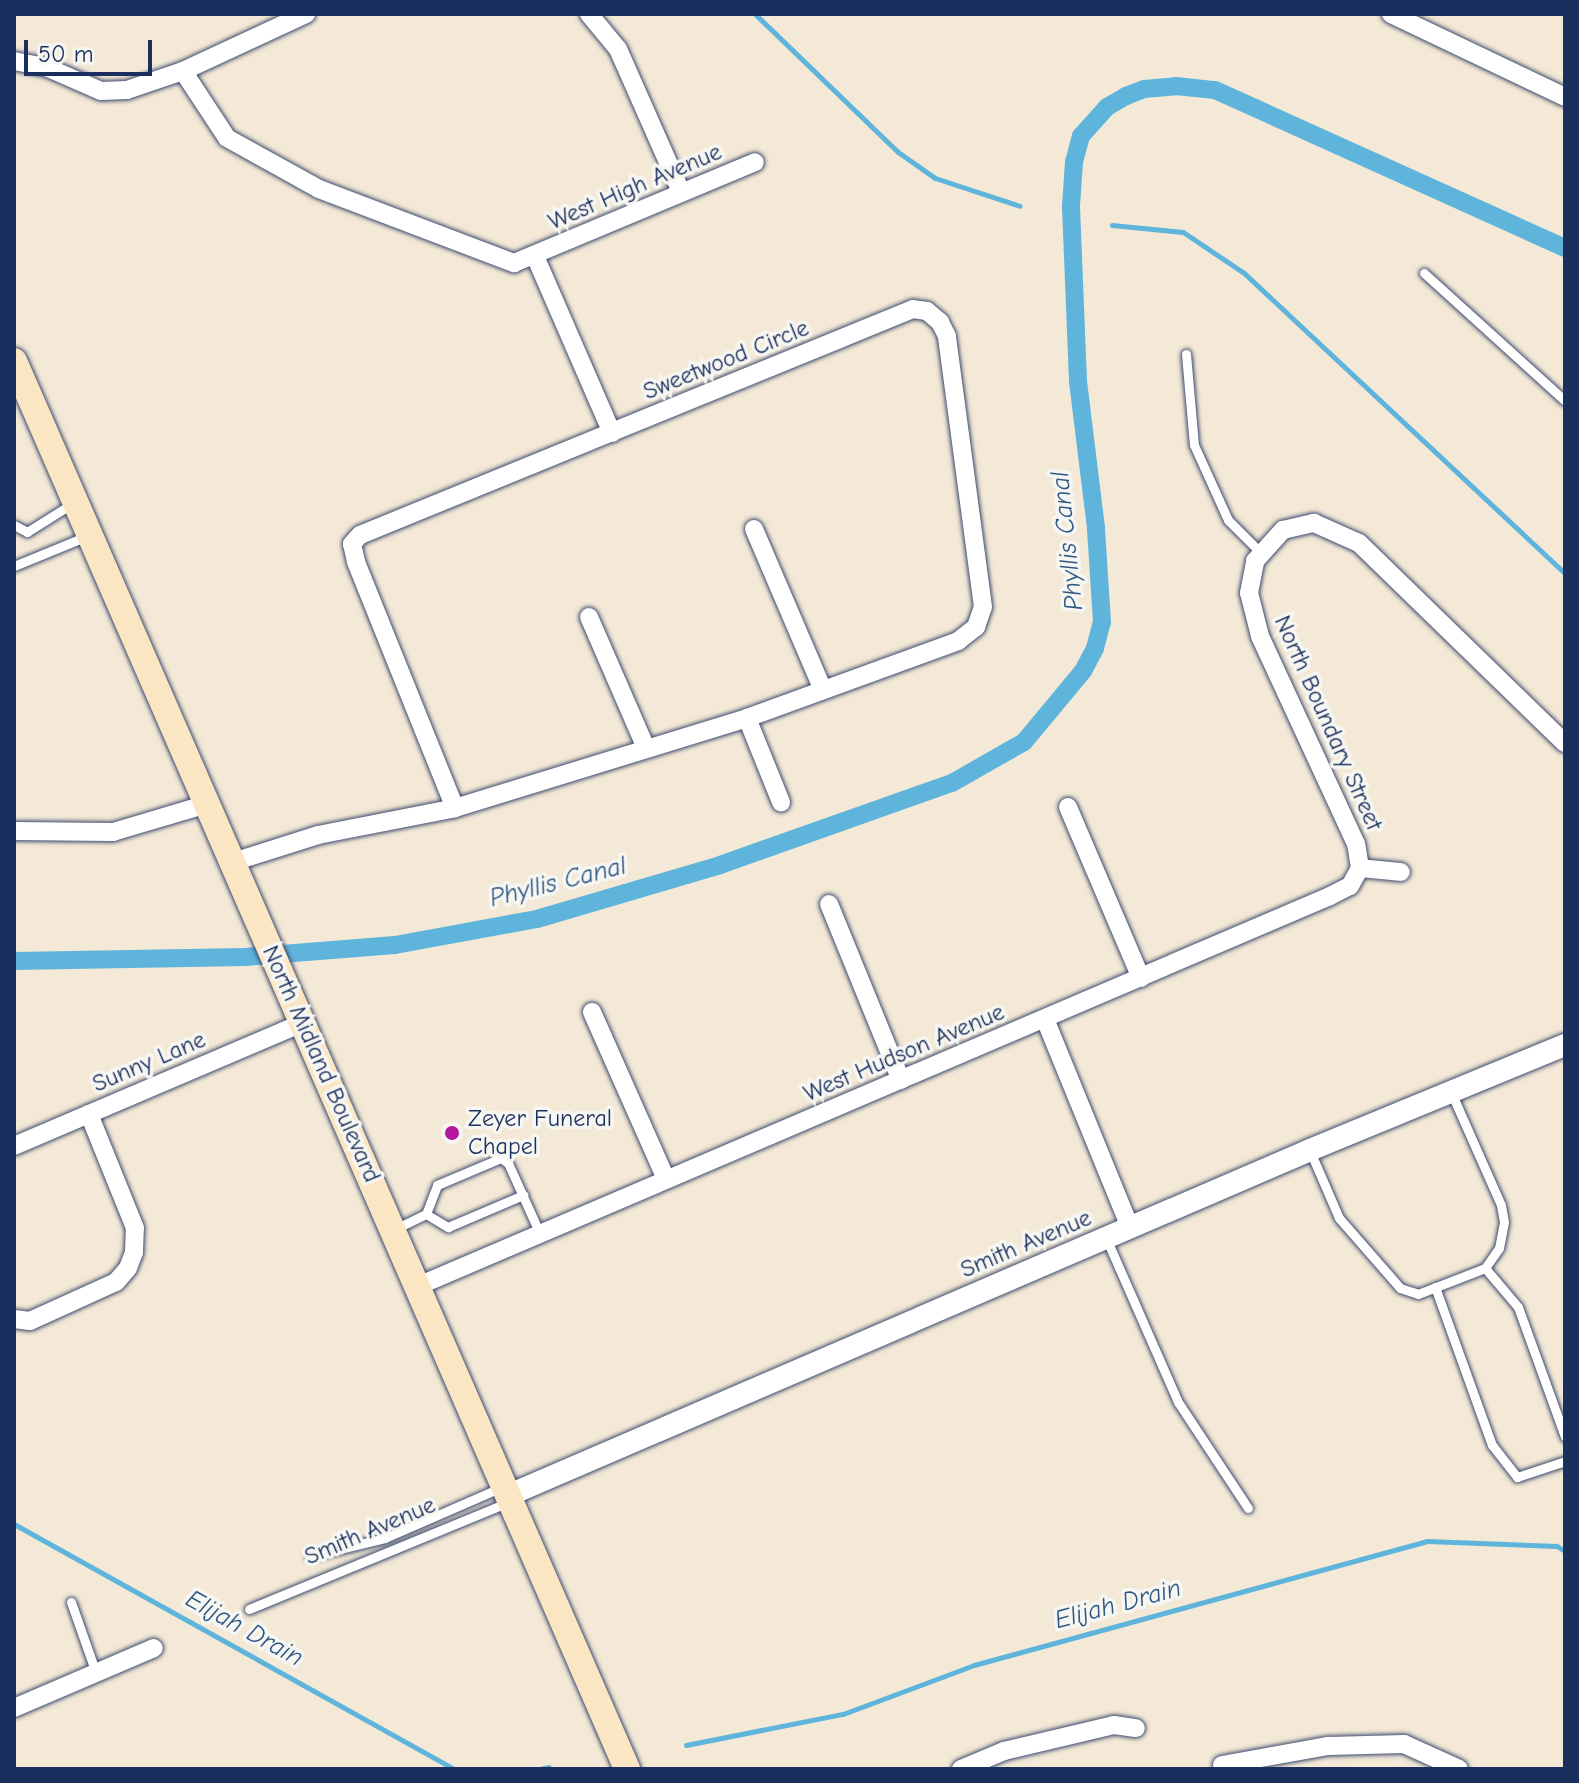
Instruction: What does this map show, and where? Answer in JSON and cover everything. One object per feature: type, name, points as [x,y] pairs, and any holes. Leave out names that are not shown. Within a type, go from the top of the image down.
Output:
[{"type":"main road","name":"North Midland Boulevard","points":[[14,361],[627,1769]]},
{"type":"street","points":[[14,61],[46,67],[101,91],[127,90],[183,71],[306,14]]},
{"type":"street","points":[[589,14],[618,49],[681,192]]},
{"type":"street","points":[[1396,15],[1565,97]]},
{"type":"street","points":[[183,71],[227,138],[319,189],[514,263],[535,256],[612,433]]},
{"type":"street","name":"West High Avenue","points":[[535,256],[755,162]]},
{"type":"street","name":"Sweetwood Circle","points":[[233,862],[318,835],[455,808],[747,718],[958,641],[976,627],[983,607],[947,336],[940,322],[927,311],[913,309],[360,535],[352,544],[455,808]]},
{"type":"street","points":[[1262,554],[1283,530],[1314,523],[1359,543],[1565,743]]},
{"type":"street","points":[[754,529],[823,690]]},
{"type":"street","name":"North Boundary Street","points":[[1262,554],[1255,561],[1249,593],[1260,636],[1356,844],[1360,868]]},
{"type":"street","points":[[589,617],[646,748]]},
{"type":"street","points":[[747,718],[781,802]]},
{"type":"street","points":[[14,831],[113,832],[207,804]]},
{"type":"street","points":[[1068,807],[1141,978]]},
{"type":"street","points":[[1360,868],[1401,872]]},
{"type":"street","name":"West Hudson Avenue","points":[[418,1286],[1340,891],[1350,886],[1360,868]]},
{"type":"street","points":[[829,904],[901,1080]]},
{"type":"street","points":[[592,1012],[666,1179]]},
{"type":"street","points":[[1045,1019],[1130,1227]]},
{"type":"street","name":"Sunny Lane","points":[[14,1146],[303,1023]]},
{"type":"street","name":"Smith Avenue","points":[[509,1494],[1310,1150],[1565,1045]]},
{"type":"street","points":[[14,1319],[30,1321],[116,1282],[128,1268],[134,1252],[135,1228],[89,1114]]},
{"type":"street","points":[[14,1708],[154,1648]]},
{"type":"street","points":[[961,1769],[1004,1751],[1114,1725],[1136,1728]]},
{"type":"street","points":[[1222,1765],[1328,1746],[1404,1744],[1459,1769]]},
{"type":"lane","points":[[1424,273],[1565,401]]},
{"type":"lane","points":[[1186,354],[1194,445],[1228,520],[1262,554]]},
{"type":"lane","points":[[14,525],[27,532],[75,501]]},
{"type":"lane","points":[[14,566],[90,535]]},
{"type":"lane","points":[[1310,1150],[1339,1218],[1400,1288],[1418,1294],[1485,1268],[1499,1248],[1504,1222],[1501,1205],[1451,1092]]},
{"type":"lane","points":[[393,1230],[426,1214],[437,1185],[501,1158],[508,1163],[540,1234]]},
{"type":"lane","points":[[426,1214],[448,1227],[523,1195]]},
{"type":"lane","points":[[1106,1238],[1178,1402],[1248,1508]]},
{"type":"lane","points":[[1485,1268],[1518,1307],[1565,1437]]},
{"type":"lane","points":[[1435,1287],[1492,1445],[1517,1477],[1565,1461]]},
{"type":"lane","points":[[310,1556],[385,1538],[509,1494]]},
{"type":"lane","name":"Smith Avenue","points":[[249,1609],[509,1494]]},
{"type":"lane","points":[[71,1602],[96,1673]]},
{"type":"waterway","points":[[755,14],[898,152],[935,178],[1020,206]]},
{"type":"waterway","name":"Phyllis Canal","points":[[14,961],[245,957],[395,945],[537,919],[720,865],[952,783],[1024,742],[1083,671],[1095,648],[1102,622],[1096,528],[1078,381],[1071,206],[1074,162],[1081,136],[1107,107],[1126,96],[1144,89],[1176,86],[1215,90],[1565,248]]},
{"type":"waterway","points":[[1112,225],[1183,232],[1244,273],[1565,573]]},
{"type":"waterway","name":"Elijah Drain","points":[[14,1524],[454,1769]]},
{"type":"waterway","name":"Elijah Drain","points":[[686,1745],[843,1714],[974,1665],[1427,1541],[1557,1546],[1565,1551]]},
{"type":"waterway","name":"Elijah Drain","points":[[540,1769],[549,1767]]},
{"type":"place","name":"Zeyer Funeral Chapel","points":[[452,1133]]}]
